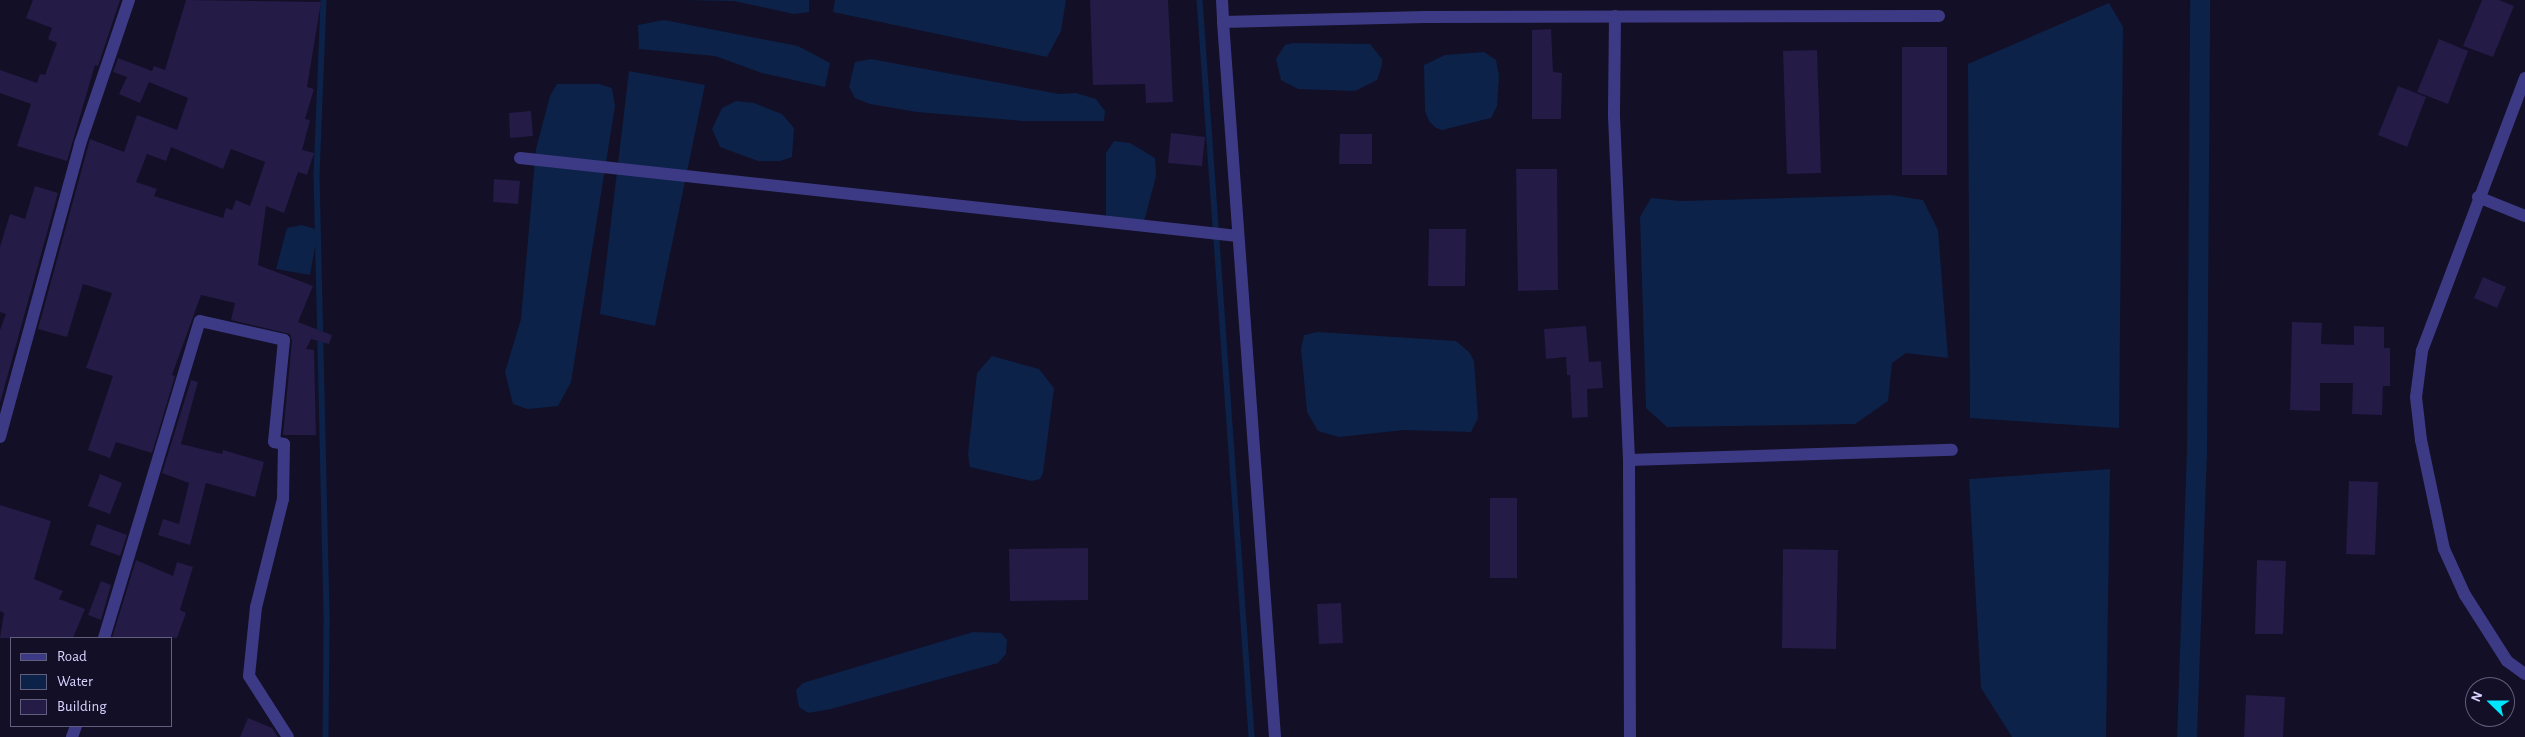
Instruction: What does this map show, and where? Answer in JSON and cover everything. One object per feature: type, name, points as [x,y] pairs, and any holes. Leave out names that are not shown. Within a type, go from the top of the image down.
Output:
[{"type":"street","points":[[0,438],[80,144],[129,0]]},
{"type":"street","points":[[1222,0],[1275,737]]},
{"type":"street","points":[[1223,22],[1615,16],[1939,16]]},
{"type":"street","points":[[1615,16],[1614,116],[1629,460],[1630,737]]},
{"type":"street","points":[[2525,78],[2478,196],[2422,351],[2416,396],[2421,440],[2444,548],[2465,595],[2507,661],[2525,674]]},
{"type":"street","points":[[520,158],[1238,236]]},
{"type":"street","points":[[2478,196],[2525,216]]},
{"type":"street","points":[[104,637],[200,320],[284,340],[274,442],[284,444],[283,499],[256,607],[249,676],[288,737]]},
{"type":"street","points":[[1629,460],[1952,450]]},
{"type":"water","points":[[683,0],[809,0],[809,12],[794,14],[734,1]]},
{"type":"water","points":[[835,0],[1066,0],[1061,31],[1047,57],[833,12]]},
{"type":"water","points":[[2109,3],[2123,27],[2119,428],[1970,418],[1968,64]]},
{"type":"water","points":[[664,20],[798,46],[830,63],[825,87],[762,73],[715,56],[639,49],[638,25]]},
{"type":"water","points":[[1293,43],[1370,44],[1382,59],[1377,80],[1355,91],[1298,89],[1281,80],[1276,59],[1285,45]]},
{"type":"water","points":[[1484,52],[1496,60],[1499,76],[1497,106],[1491,118],[1442,130],[1436,128],[1429,121],[1425,111],[1424,65],[1445,55]]},
{"type":"water","points":[[871,59],[1059,94],[1076,93],[1096,99],[1105,111],[1104,121],[1023,121],[917,112],[870,104],[855,98],[849,87],[855,62]]},
{"type":"water","points":[[629,71],[705,85],[655,326],[600,314]]},
{"type":"water","points":[[557,84],[599,84],[612,88],[615,106],[571,382],[558,406],[527,409],[513,404],[505,372],[521,319],[536,149],[550,96]]},
{"type":"water","points":[[736,101],[754,103],[782,114],[794,128],[792,157],[780,161],[758,161],[720,147],[712,129],[722,108]]},
{"type":"water","points":[[1114,141],[1130,143],[1155,158],[1156,176],[1145,218],[1139,225],[1109,221],[1106,215],[1106,153]]},
{"type":"water","points":[[1891,195],[1923,200],[1938,230],[1948,358],[1906,353],[1892,363],[1888,401],[1855,424],[1667,427],[1646,408],[1640,217],[1651,198],[1681,201]]},
{"type":"water","points":[[302,225],[318,230],[310,275],[276,269],[287,228]]},
{"type":"water","points":[[1318,332],[1456,341],[1469,352],[1474,361],[1478,418],[1471,432],[1404,430],[1339,437],[1318,431],[1307,412],[1301,349],[1304,335]]},
{"type":"water","points":[[992,356],[1039,369],[1054,388],[1043,473],[1040,479],[1031,481],[970,467],[968,454],[977,373]]},
{"type":"water","points":[[2110,469],[2106,737],[2012,737],[1981,688],[1969,479]]},
{"type":"water","points":[[973,632],[1001,633],[1007,640],[1006,654],[998,663],[831,709],[808,713],[799,707],[796,690],[803,683]]},
{"type":"building","points":[[33,0],[120,0],[98,66],[95,65],[67,161],[17,146],[31,104],[0,93],[0,70],[37,83],[40,74],[45,75],[57,43],[48,39],[52,28],[26,18]]},
{"type":"building","points":[[186,0],[321,2],[307,87],[314,89],[305,119],[310,120],[302,150],[314,153],[307,175],[298,172],[284,213],[266,206],[258,265],[313,286],[298,322],[332,335],[329,344],[311,339],[306,349],[314,350],[316,435],[283,435],[292,341],[290,334],[231,320],[235,303],[201,295],[172,375],[175,376],[152,453],[116,442],[110,458],[88,450],[113,376],[86,368],[112,293],[83,284],[67,337],[38,329],[90,139],[124,152],[137,115],[177,130],[188,98],[149,82],[140,103],[119,94],[127,77],[113,72],[118,58],[152,71],[154,66],[165,70]],"holes":[[[171,147],[223,169],[231,149],[265,162],[250,206],[236,200],[232,210],[226,208],[223,218],[154,196],[157,189],[136,182],[147,154],[166,161]]]},
{"type":"building","points":[[1090,0],[1168,0],[1173,102],[1146,103],[1145,84],[1093,85]]},
{"type":"building","points":[[2482,0],[2499,0],[2514,6],[2493,57],[2463,46]]},
{"type":"building","points":[[1551,29],[1553,72],[1562,73],[1561,119],[1532,119],[1532,30]]},
{"type":"building","points":[[2439,39],[2468,51],[2448,104],[2417,92]]},
{"type":"building","points":[[1902,47],[1947,47],[1947,175],[1902,175]]},
{"type":"building","points":[[1817,50],[1821,173],[1787,174],[1783,51]]},
{"type":"building","points":[[2398,86],[2426,97],[2407,147],[2378,135]]},
{"type":"building","points":[[531,111],[533,136],[510,138],[509,113]]},
{"type":"building","points":[[1171,133],[1205,137],[1202,166],[1168,163]]},
{"type":"building","points":[[1340,134],[1372,134],[1372,164],[1339,164]]},
{"type":"building","points":[[1516,169],[1557,169],[1558,290],[1518,291]]},
{"type":"building","points":[[494,179],[520,181],[518,204],[493,202]]},
{"type":"building","points":[[35,186],[58,193],[0,403],[0,330],[6,314],[0,312],[0,247],[10,214],[25,219]]},
{"type":"building","points":[[1429,229],[1466,229],[1465,286],[1428,286]]},
{"type":"building","points":[[2483,277],[2506,287],[2497,308],[2474,298]]},
{"type":"building","points":[[2292,322],[2322,323],[2321,344],[2354,345],[2354,326],[2384,327],[2384,348],[2390,348],[2390,386],[2383,386],[2382,415],[2352,414],[2353,383],[2320,383],[2320,411],[2290,410]]},
{"type":"building","points":[[1586,326],[1589,362],[1601,361],[1603,388],[1587,389],[1588,417],[1572,418],[1570,375],[1567,375],[1566,357],[1546,359],[1544,329]]},
{"type":"building","points":[[191,380],[198,382],[181,444],[222,454],[223,450],[264,462],[255,497],[206,483],[190,545],[158,535],[163,519],[179,524],[189,483],[162,473]]},
{"type":"building","points":[[100,474],[122,483],[110,514],[88,506]]},
{"type":"building","points":[[2349,481],[2378,482],[2375,555],[2346,554]]},
{"type":"building","points":[[1490,498],[1517,498],[1517,578],[1490,578]]},
{"type":"building","points":[[0,505],[51,521],[34,579],[63,591],[59,599],[85,609],[73,637],[0,638],[4,613],[0,611]]},
{"type":"building","points":[[97,524],[127,535],[120,556],[90,545]]},
{"type":"building","points":[[1088,548],[1088,600],[1010,601],[1009,549]]},
{"type":"building","points":[[1783,549],[1838,550],[1836,649],[1782,648]]},
{"type":"building","points":[[136,560],[173,576],[177,562],[193,567],[180,610],[186,613],[177,638],[112,637]]},
{"type":"building","points":[[2257,560],[2286,561],[2283,634],[2255,634]]},
{"type":"building","points":[[101,581],[111,585],[101,620],[88,615]]},
{"type":"building","points":[[1341,603],[1343,643],[1319,644],[1317,604]]},
{"type":"building","points":[[2246,695],[2285,697],[2283,737],[2244,737]]},
{"type":"building","points":[[248,718],[272,728],[278,737],[240,737]]},
{"type":"waterway","points":[[1200,0],[1252,737]]},
{"type":"waterway","points":[[2187,737],[2197,456],[2200,0]]},
{"type":"waterway","points":[[324,1],[317,173],[327,625],[326,737]]}]
